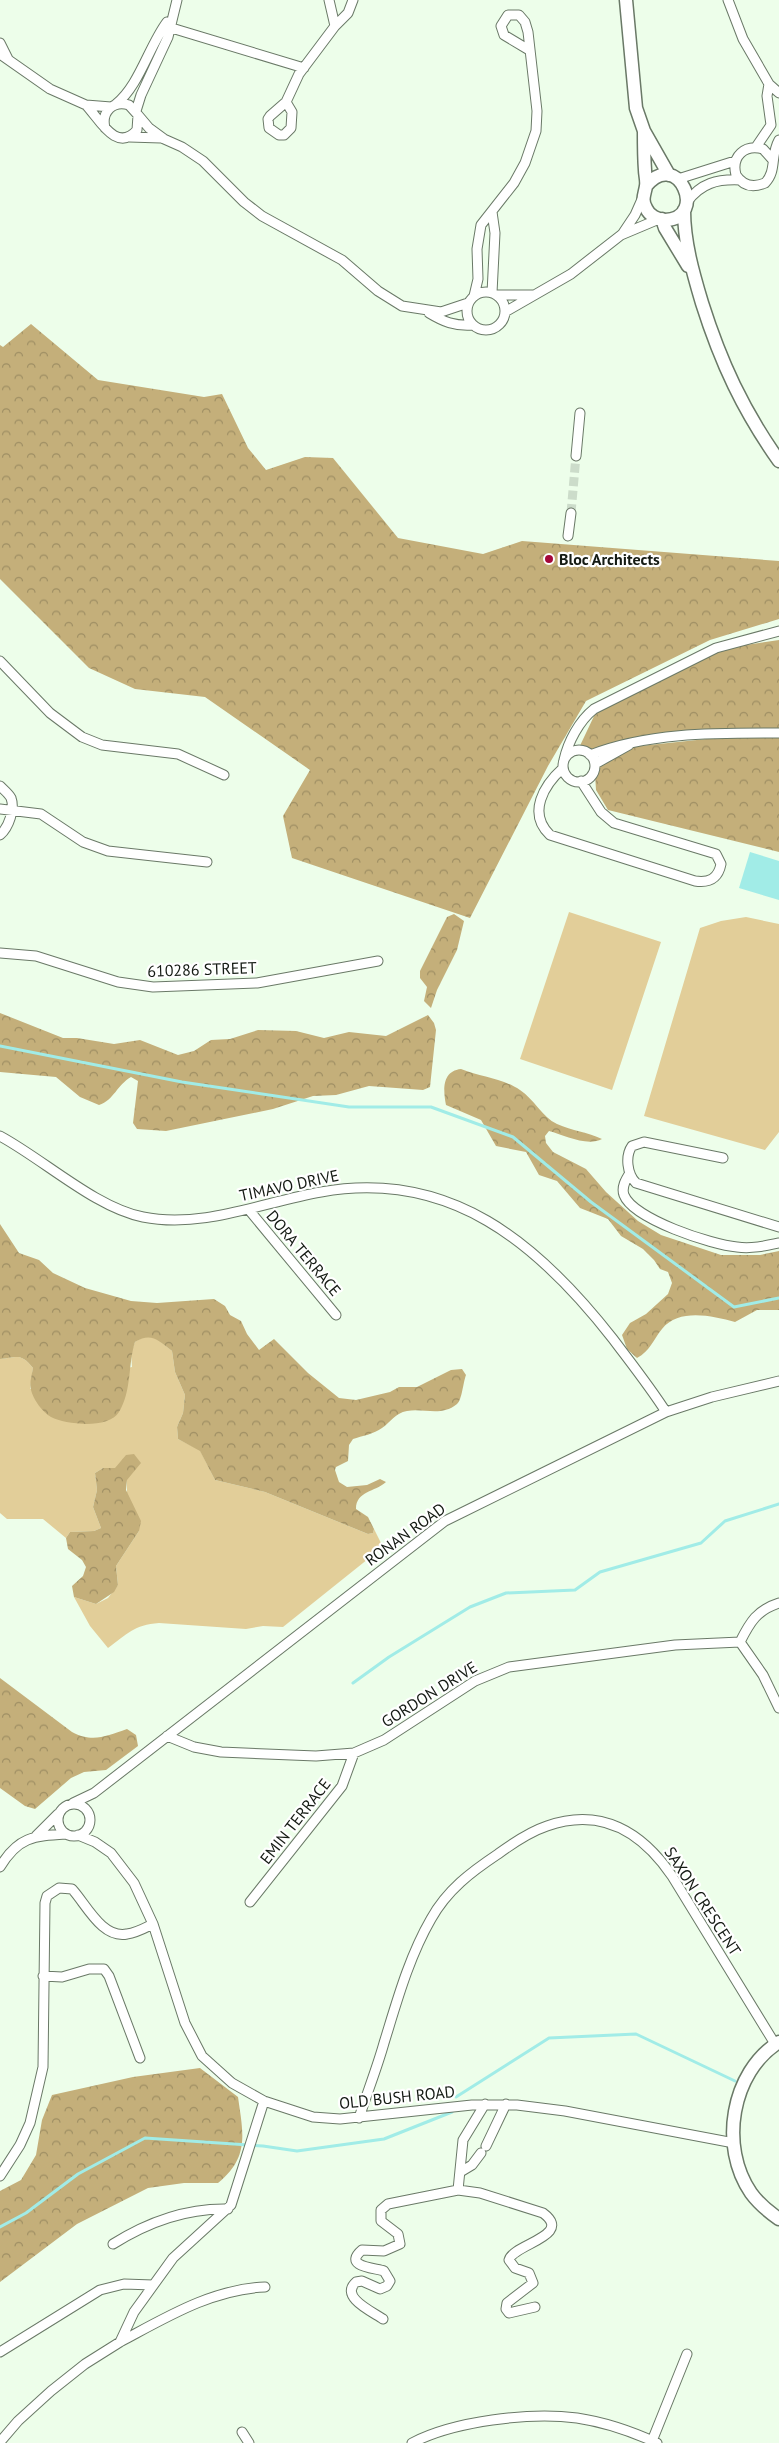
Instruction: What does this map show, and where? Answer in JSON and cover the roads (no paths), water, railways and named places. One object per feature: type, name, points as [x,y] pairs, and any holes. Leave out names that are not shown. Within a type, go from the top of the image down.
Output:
[{"type":"street","points":[[129,137],[139,126],[137,113],[177,0]]},
{"type":"street","points":[[329,0],[334,26]]},
{"type":"street","points":[[286,102],[304,68],[334,26],[351,8],[353,0]]},
{"type":"street","points":[[626,0],[634,93],[638,114],[644,131],[673,177],[686,189],[685,206],[692,272]]},
{"type":"street","points":[[728,0],[743,39],[769,84],[779,93]]},
{"type":"street","points":[[168,26],[304,68]]},
{"type":"street","points":[[105,128],[104,117],[129,90],[153,43],[168,26]]},
{"type":"street","points":[[0,42],[4,56],[50,89],[86,105],[130,105],[149,128],[164,139],[182,146],[203,161],[244,202],[262,216],[342,260],[378,290],[402,306],[440,312],[486,292],[495,294],[537,294]]},
{"type":"street","points":[[472,325],[466,315],[478,272],[478,236],[481,225],[525,163],[536,130],[536,102],[529,50]]},
{"type":"street","points":[[756,147],[771,126],[767,96],[769,84]]},
{"type":"street","points":[[86,105],[114,137],[164,139]]},
{"type":"street","points":[[644,131],[644,191],[646,208],[661,219],[692,272],[726,370],[751,420],[779,461]]},
{"type":"street","points":[[505,312],[571,274],[621,236],[661,219],[673,218],[685,206],[695,191],[713,182],[721,179],[740,180],[752,186],[765,183],[773,172],[772,159],[779,140]]},
{"type":"street","points":[[621,236],[635,216],[644,191],[656,177],[673,177],[735,161],[743,151],[756,147],[763,149],[772,159]]},
{"type":"street","points":[[735,161],[736,175],[740,180]]},
{"type":"street","points":[[427,311],[444,322],[457,326],[472,325],[486,331],[500,325],[505,312],[505,306],[495,294],[495,233],[492,212]]},
{"type":"street","points":[[576,456],[580,413]]},
{"type":"street","points":[[568,536],[570,513]]},
{"type":"street","points":[[590,777],[581,782],[569,780],[564,764],[569,744],[583,721],[594,710],[716,648],[779,631]]},
{"type":"street","points":[[0,660],[50,713],[82,737],[102,745],[178,754],[224,775]]},
{"type":"street","points":[[577,731],[577,751]]},
{"type":"street","points":[[581,782],[601,812],[614,823],[710,851],[719,857],[719,871],[714,878],[701,882],[550,834],[541,822],[540,800],[551,780],[564,764],[567,756],[577,751],[590,755],[616,745],[667,737],[779,733]]},
{"type":"street","points":[[593,800],[590,777],[595,764],[634,742]]},
{"type":"street","points":[[590,755],[595,764]]},
{"type":"street","points":[[0,786],[10,797],[12,811],[5,829],[0,835]]},
{"type":"street","points":[[0,810],[42,814],[83,842],[108,851],[207,862]]},
{"type":"street","name":"610286 STREET","points":[[0,953],[36,956],[118,982],[153,987],[258,983],[378,961]]},
{"type":"street","name":"TIMAVO DRIVE","points":[[0,1136],[22,1147],[101,1201],[125,1212],[151,1219],[180,1220],[249,1210],[319,1192],[365,1187],[410,1191],[461,1206],[501,1228],[542,1260],[562,1279],[603,1327],[666,1412]]},
{"type":"street","points":[[723,1158],[666,1145],[637,1143],[629,1151],[630,1173],[634,1180],[640,1184],[779,1227]]},
{"type":"street","points":[[630,1173],[623,1188],[625,1197],[646,1216],[660,1224],[723,1245],[737,1247],[779,1243]]},
{"type":"street","name":"DORA TERRACE","points":[[249,1210],[336,1315]]},
{"type":"street","name":"RONAN ROAD","points":[[73,1803],[94,1792],[445,1521],[666,1412],[712,1397],[779,1381]]},
{"type":"street","points":[[779,1603],[760,1612],[750,1622],[740,1642],[763,1675],[779,1708]]},
{"type":"street","name":"GORDON DRIVE","points":[[167,1736],[194,1747],[221,1752],[316,1756],[354,1753],[384,1740],[475,1681],[508,1667],[675,1645],[740,1642]]},
{"type":"street","name":"EMIN TERRACE","points":[[250,1902],[342,1786],[354,1753]]},
{"type":"street","points":[[94,1792],[87,1809],[95,1842]]},
{"type":"street","points":[[0,1867],[11,1850],[36,1836],[64,1806],[73,1803],[87,1809]]},
{"type":"street","points":[[58,1814],[58,1823],[66,1834]]},
{"type":"street","name":"SAXON CRESCENT","points":[[358,2118],[400,1991],[423,1933],[437,1908],[459,1882],[506,1848],[534,1831],[569,1821],[595,1820],[613,1825],[635,1835],[655,1853],[682,1892],[777,2043]]},
{"type":"street","points":[[36,1836],[78,1835],[85,1832],[90,1824]]},
{"type":"street","name":"OLD BUSH ROAD","points":[[78,1835],[95,1842],[111,1853],[134,1882],[153,1924],[185,2023],[202,2056],[232,2082],[264,2101],[314,2117],[358,2118],[485,2104],[506,2104],[565,2111],[734,2143]]},
{"type":"street","points":[[0,2176],[20,2145],[30,2123],[43,2067],[45,1903],[52,1890],[66,1887],[72,1889],[94,1917],[112,1932],[126,1935],[153,1924]]},
{"type":"street","points":[[43,1976],[62,1977],[89,1969],[104,1969],[109,1976],[140,2058]]},
{"type":"street","points":[[777,2043],[755,2065],[745,2080],[738,2098],[734,2143],[738,2166],[751,2192],[779,2220]]},
{"type":"street","points":[[120,2342],[134,2312],[173,2258],[228,2209],[264,2101]]},
{"type":"street","points":[[458,2190],[462,2171],[460,2159],[463,2140],[480,2116],[485,2104]]},
{"type":"street","points":[[462,2171],[472,2165],[485,2148],[506,2104]]},
{"type":"street","points":[[383,2319],[357,2301],[352,2293],[352,2287],[356,2282],[362,2281],[380,2289],[387,2286],[390,2281],[384,2271],[360,2266],[358,2260],[359,2253],[362,2250],[384,2251],[400,2244],[398,2234],[381,2221],[381,2210],[388,2204],[458,2190],[502,2199],[543,2213],[548,2217],[551,2227],[547,2235],[514,2252],[509,2260],[516,2268],[529,2273],[533,2283],[507,2303],[506,2310],[515,2313],[535,2307]]},
{"type":"street","points":[[114,2244],[136,2230],[163,2219],[203,2210],[228,2209]]},
{"type":"street","points":[[0,2352],[100,2290],[124,2284],[153,2285]]},
{"type":"street","points":[[0,2442],[18,2421],[51,2391],[85,2364],[120,2342],[174,2313],[218,2295],[242,2289],[265,2287]]},
{"type":"street","points":[[412,2443],[438,2431],[468,2423],[552,2417],[594,2421],[655,2442],[687,2354]]},
{"type":"street","points":[[242,2432],[249,2443]]},
{"type":"water","points":[[750,852],[779,861],[779,900],[739,888]]},
{"type":"waterway","points":[[0,1046],[182,1082],[349,1107],[431,1107],[513,1137],[591,1202],[734,1307],[779,1298]]},
{"type":"waterway","points":[[353,1683],[389,1657],[470,1607],[506,1593],[575,1590],[600,1572],[701,1543],[725,1521],[779,1504]]},
{"type":"waterway","points":[[456,2097],[549,2038],[636,2034],[735,2081]]},
{"type":"waterway","points":[[0,2227],[26,2213],[78,2174],[145,2138],[263,2146],[297,2151],[384,2139],[452,2112]]},
{"type":"tunnel","points":[[571,513],[576,456]]},
{"type":"place","name":"Bloc Architects","points":[[549,559]]}]
